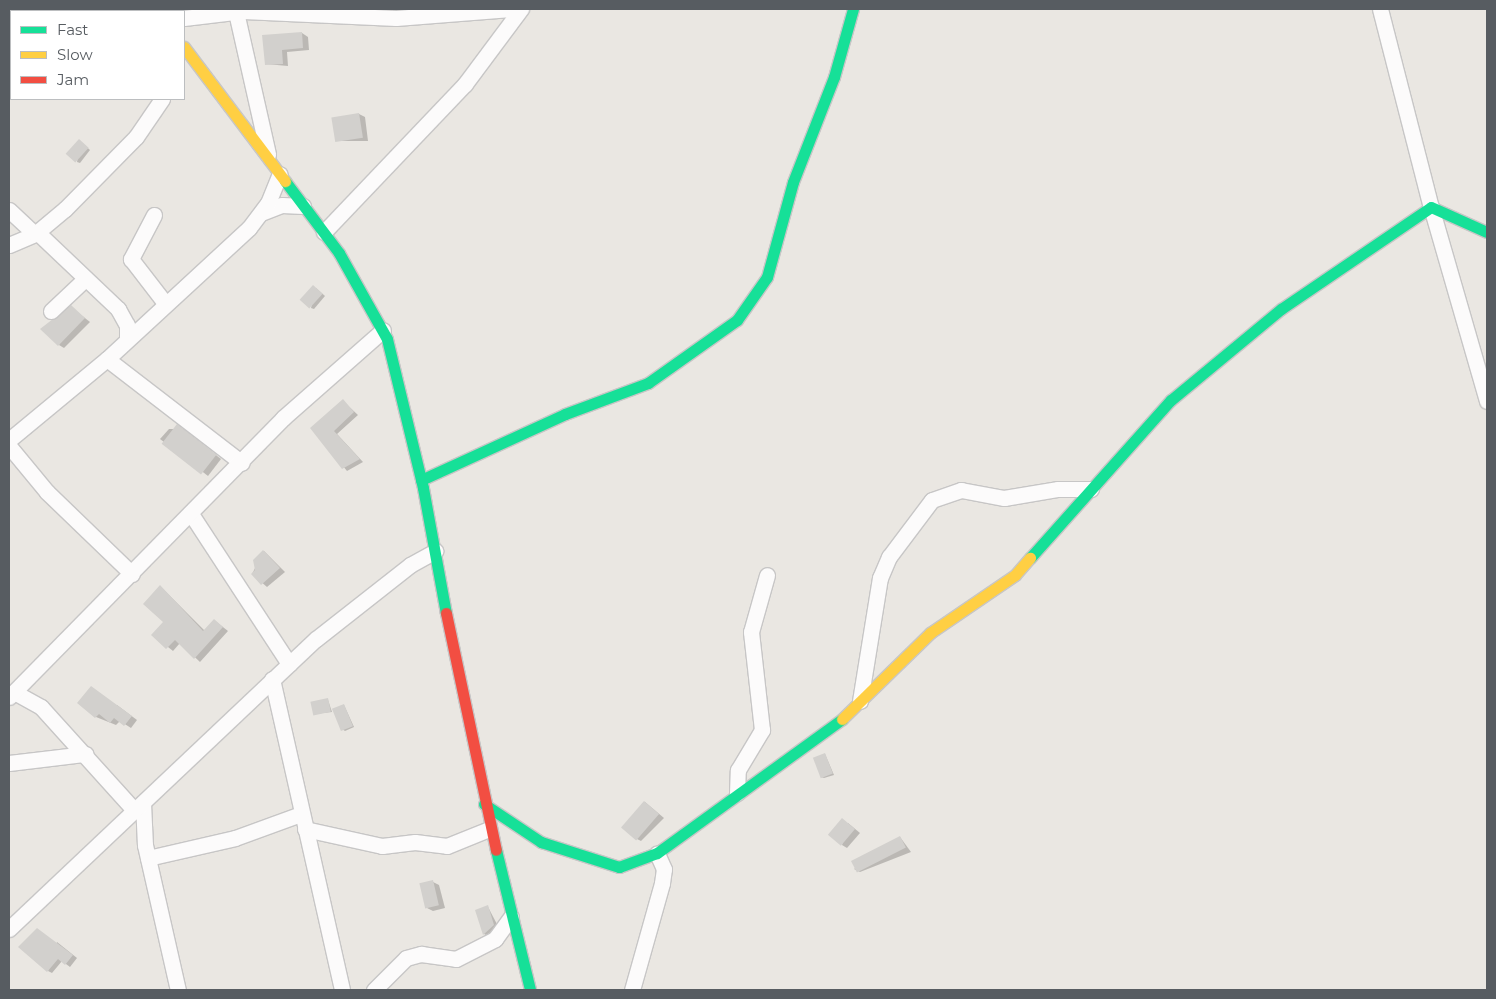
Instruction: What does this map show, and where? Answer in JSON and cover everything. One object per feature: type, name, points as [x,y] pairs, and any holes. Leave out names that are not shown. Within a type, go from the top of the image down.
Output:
[{"type":"street","points":[[185,18],[233,11],[396,18],[511,9]]},
{"type":"street","points":[[324,232],[465,84],[521,9]]},
{"type":"street","points":[[421,480],[565,414],[648,383],[736,320],[767,277],[793,182],[834,77],[853,9]]},
{"type":"street","points":[[1380,9],[1431,207],[1487,401]]},
{"type":"street","points":[[233,11],[269,158]]},
{"type":"street","points":[[186,54],[269,158],[324,232],[368,298],[383,330],[401,381],[489,829],[530,990]]},
{"type":"street","points":[[9,245],[36,233],[136,137],[161,100]]},
{"type":"street","points":[[9,440],[107,359],[261,213],[280,174]]},
{"type":"street","points":[[261,213],[282,206],[303,206]]},
{"type":"street","points":[[1431,207],[1487,232]]},
{"type":"street","points":[[484,804],[541,842],[597,863],[619,866],[656,854],[859,705],[930,633],[1015,576],[1171,400],[1281,309],[1431,207]]},
{"type":"street","points":[[9,210],[118,310],[127,338]]},
{"type":"street","points":[[154,215],[131,259],[165,303]]},
{"type":"street","points":[[51,311],[86,279]]},
{"type":"street","points":[[178,990],[148,858],[139,807],[41,707],[11,694],[242,463],[283,418],[383,330]]},
{"type":"street","points":[[107,359],[242,463]]},
{"type":"street","points":[[9,446],[47,492],[132,574]]},
{"type":"street","points":[[859,705],[868,677],[880,578],[903,536],[932,500],[961,490],[1004,498],[1058,489],[1091,489]]},
{"type":"street","points":[[191,514],[289,664]]},
{"type":"street","points":[[9,929],[272,679],[410,565],[435,551]]},
{"type":"street","points":[[737,793],[738,770],[762,730],[751,632],[767,575]]},
{"type":"street","points":[[272,679],[342,990]]},
{"type":"street","points":[[9,763],[85,754]]},
{"type":"street","points":[[148,858],[235,838],[301,814]]},
{"type":"street","points":[[305,829],[382,846],[415,842],[447,846],[489,829]]},
{"type":"street","points":[[632,990],[662,883],[664,869],[656,854]]},
{"type":"street","points":[[374,990],[406,958],[421,954],[456,959],[495,938],[511,917]]},
{"type":"building","points":[[302,32],[303,48],[282,50],[283,64],[265,65],[262,35]]},
{"type":"building","points":[[359,113],[363,138],[335,142],[331,117]]},
{"type":"building","points":[[79,139],[89,148],[75,163],[66,154]]},
{"type":"building","points":[[313,285],[323,294],[309,309],[300,300]]},
{"type":"building","points":[[71,305],[85,318],[58,346],[40,329]]},
{"type":"building","points":[[343,399],[354,412],[334,431],[360,459],[342,469],[310,428]]},
{"type":"building","points":[[177,424],[216,455],[201,474],[162,444]]},
{"type":"building","points":[[263,550],[280,568],[261,585],[251,574],[255,570],[253,560]]},
{"type":"building","points":[[160,585],[203,631],[214,619],[223,627],[194,659],[175,640],[166,649],[151,635],[163,622],[143,604]]},
{"type":"building","points":[[91,686],[132,716],[124,726],[114,718],[110,723],[99,714],[95,718],[77,703]]},
{"type":"building","points":[[328,698],[331,712],[313,715],[310,702]]},
{"type":"building","points":[[344,704],[353,726],[341,731],[332,709]]},
{"type":"building","points":[[825,753],[833,774],[821,778],[813,758]]},
{"type":"building","points":[[644,801],[659,814],[636,841],[621,827]]},
{"type":"building","points":[[842,818],[855,829],[841,846],[828,835]]},
{"type":"building","points":[[900,836],[906,848],[857,873],[851,861]]},
{"type":"building","points":[[433,880],[439,905],[425,908],[419,883]]},
{"type":"building","points":[[488,905],[494,925],[483,935],[475,910]]},
{"type":"building","points":[[37,928],[73,955],[65,965],[58,959],[47,972],[18,947]]},
{"type":"traffic: fast","points":[[421,480],[565,414],[648,383],[737,320],[767,277],[793,182],[834,77],[853,9]]},
{"type":"traffic: fast","points":[[285,181],[339,253],[387,339],[423,488],[446,613]]},
{"type":"traffic: fast","points":[[1030,558],[1171,400],[1281,309],[1431,207],[1487,232]]},
{"type":"traffic: fast","points":[[484,804],[541,842],[619,867],[657,853],[842,719]]},
{"type":"traffic: fast","points":[[496,850],[530,990]]},
{"type":"traffic: slow","points":[[185,48],[285,181]]},
{"type":"traffic: slow","points":[[842,719],[930,633],[1015,575],[1030,558]]},
{"type":"traffic: jam","points":[[446,613],[496,850]]}]
